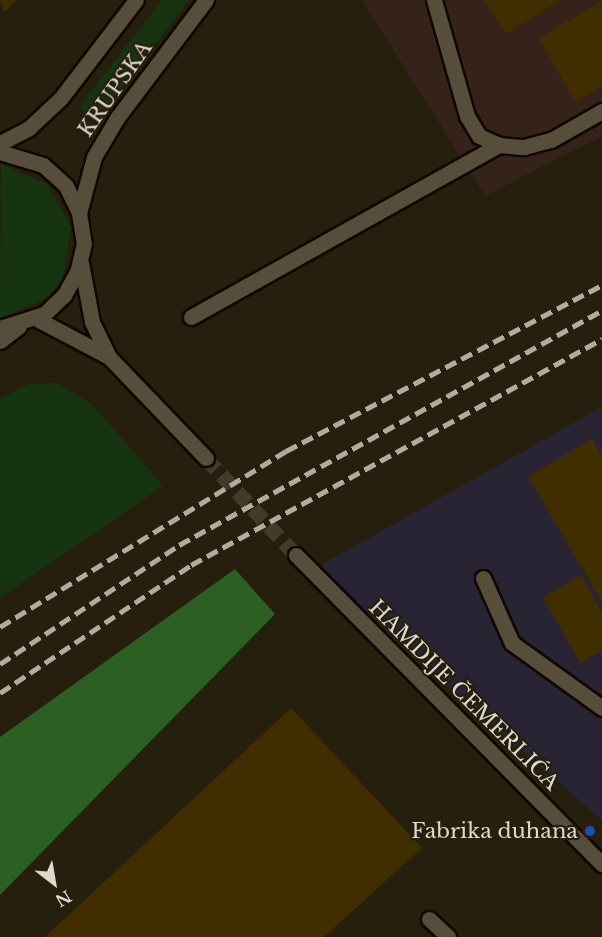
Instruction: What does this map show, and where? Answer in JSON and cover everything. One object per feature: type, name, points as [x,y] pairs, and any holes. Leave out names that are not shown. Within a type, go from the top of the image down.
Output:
[{"type":"main road","name":"KRUPSKA","points":[[0,143],[29,128],[61,98],[136,0]]},
{"type":"main road","name":"KRUPSKA","points":[[79,213],[94,157],[117,118],[206,0]]},
{"type":"main road","points":[[434,0],[467,116],[479,136],[499,146]]},
{"type":"main road","points":[[191,317],[499,146],[551,140],[602,111]]},
{"type":"main road","points":[[0,152],[43,165],[66,186],[79,213],[81,262],[92,322],[109,357],[206,458]]},
{"type":"main road","points":[[0,341],[64,295],[81,262]]},
{"type":"main road","points":[[35,318],[109,357]]},
{"type":"main road","points":[[0,328],[19,326]]},
{"type":"main road","name":"HAMDIJE ČEMERLIĆA","points":[[296,555],[602,864]]},
{"type":"main road","points":[[483,578],[512,643],[602,708]]},
{"type":"main road","points":[[429,919],[448,937]]},
{"type":"shaded area","points":[[362,0],[602,0],[602,136],[485,196]]},
{"type":"shaded area","points":[[602,407],[602,820],[312,570]]},
{"type":"green space","points":[[162,0],[189,0],[98,119],[79,107]]},
{"type":"green space","points":[[1,164],[47,184],[71,227],[63,278],[47,298],[0,318]]},
{"type":"green space","points":[[58,383],[92,404],[163,486],[0,598],[0,399],[28,384]]},
{"type":"green space","points":[[235,569],[275,614],[0,895],[0,737]]},
{"type":"building","points":[[0,0],[17,0],[4,12]]},
{"type":"building","points":[[484,0],[561,0],[505,34]]},
{"type":"building","points":[[602,1],[602,86],[575,102],[539,38]]},
{"type":"building","points":[[592,439],[602,456],[602,602],[528,476]]},
{"type":"building","points":[[581,575],[602,613],[602,650],[580,663],[543,597]]},
{"type":"building","points":[[291,708],[422,848],[324,937],[45,937]]},
{"type":"tunnel","points":[[206,458],[296,555]]},
{"type":"railway","points":[[0,627],[286,451],[602,285]]},
{"type":"railway","points":[[0,664],[179,545],[602,311]]},
{"type":"railway","points":[[0,693],[191,565],[602,339]]},
{"type":"place","name":"Fabrika duhana","points":[[590,831]]}]
